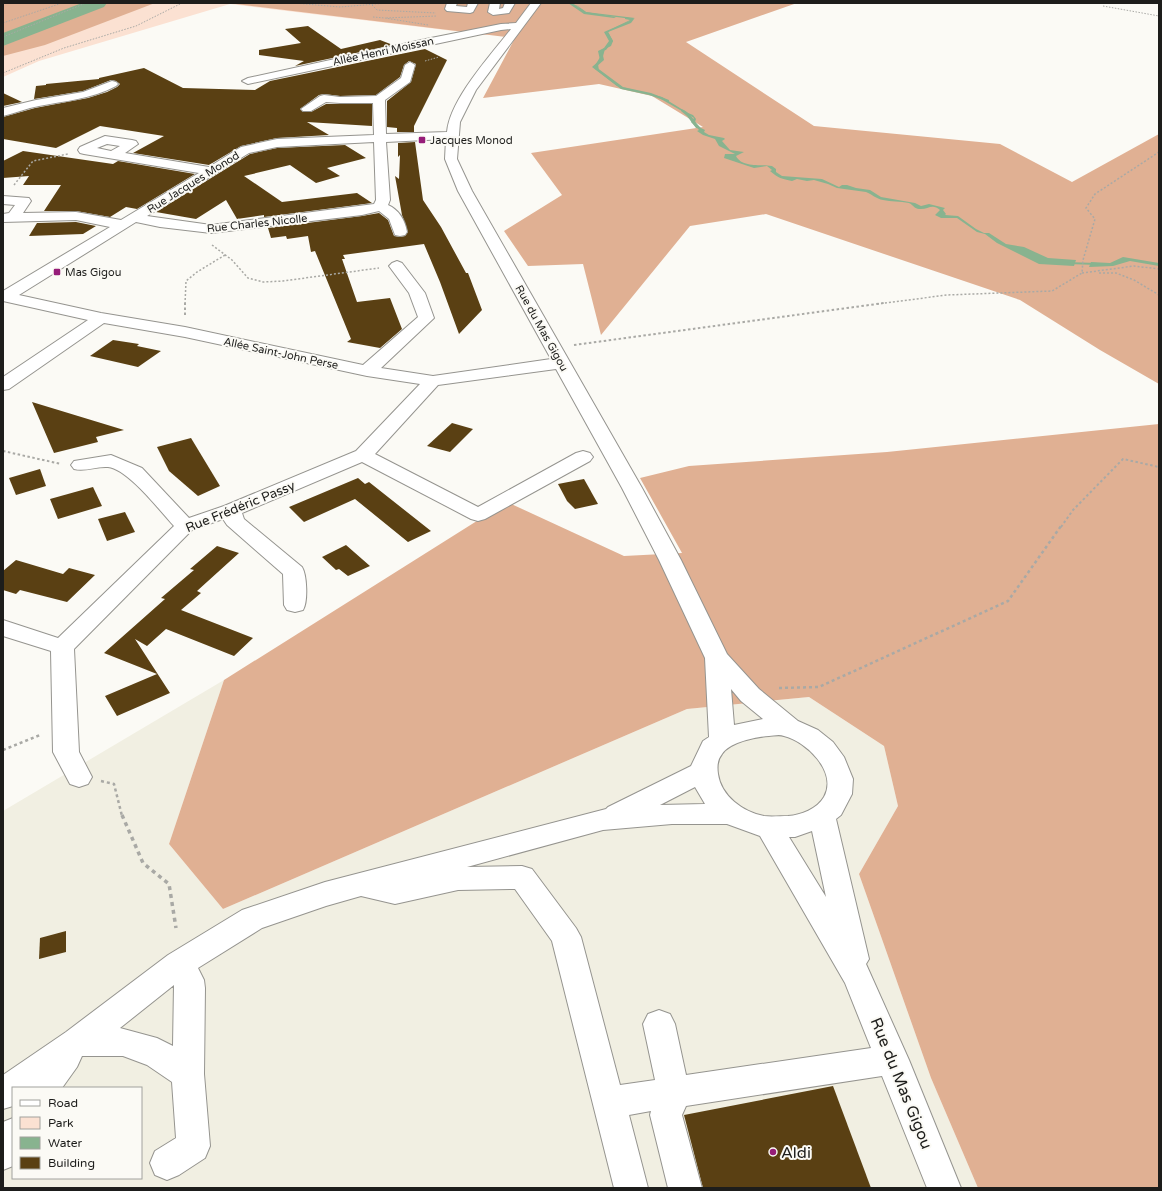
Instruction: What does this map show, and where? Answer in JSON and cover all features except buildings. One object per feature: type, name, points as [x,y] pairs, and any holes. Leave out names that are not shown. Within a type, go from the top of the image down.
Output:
[{"type":"street","points":[[452,3],[450,9],[470,10],[473,3]]},
{"type":"street","points":[[495,3],[493,12],[506,11],[510,3]]},
{"type":"street","name":"Rue du Mas Gigou","points":[[536,3],[470,89],[454,122],[451,159],[465,191],[670,560],[717,658],[750,695],[789,727]]},
{"type":"street","name":"Allée Henri Moissan","points":[[248,81],[426,42],[501,27],[518,26]]},
{"type":"street","points":[[307,109],[324,98],[340,100],[380,99],[406,80],[410,65]]},
{"type":"street","points":[[3,112],[38,103],[90,94],[102,90],[112,84]]},
{"type":"street","points":[[380,99],[383,200],[380,206],[386,208],[394,214],[400,227],[400,232]]},
{"type":"street","name":"Rue Jacques Monod","points":[[4,297],[245,150],[277,143],[452,135]]},
{"type":"street","points":[[84,150],[106,140],[132,144],[113,155]]},
{"type":"street","points":[[84,150],[211,171]]},
{"type":"street","points":[[3,200],[24,200],[8,217]]},
{"type":"street","name":"Rue Charles Nicolle","points":[[8,217],[76,216],[211,229],[362,211],[380,206]]},
{"type":"street","points":[[367,371],[426,318],[418,293],[397,266]]},
{"type":"street","name":"Allée Saint-John Perse","points":[[4,297],[101,318],[185,332],[367,371],[433,381],[558,356]]},
{"type":"street","points":[[3,385],[101,318]]},
{"type":"street","name":"Rue Frédéric Passy","points":[[62,647],[185,526],[231,510],[364,455],[433,381]]},
{"type":"street","points":[[364,455],[478,515],[583,457]]},
{"type":"street","points":[[81,465],[111,461],[135,472],[185,526]]},
{"type":"street","points":[[231,510],[234,521],[294,572],[295,605]]},
{"type":"street","points":[[3,628],[62,647],[66,752],[79,777]]},
{"type":"street","name":"Rue du Mas Gigou","points":[[717,658],[722,738]]},
{"type":"street","points":[[789,727],[819,743],[830,753],[837,765],[841,778],[840,791],[835,802],[822,816],[794,826],[769,827],[746,822],[730,814],[718,804],[709,792],[704,780],[706,756],[712,746],[722,738],[747,728],[789,727]]},
{"type":"street","points":[[603,820],[704,771]]},
{"type":"street","points":[[13,1087],[77,1042],[179,964],[252,919],[325,894],[603,820],[672,814],[730,814]]},
{"type":"street","name":"Rue du Mas Gigou","points":[[822,816],[858,977]]},
{"type":"street","name":"Rue du Mas Gigou","points":[[769,827],[858,977],[944,1188]]},
{"type":"street","points":[[361,884],[395,892],[458,879],[522,877],[566,936],[631,1188]]},
{"type":"street","points":[[167,1163],[193,1146],[188,1074],[190,988],[188,980],[179,964]]},
{"type":"street","points":[[659,1024],[674,1093],[666,1115],[685,1188]]},
{"type":"street","points":[[77,1042],[123,1042],[157,1053],[188,1074]]},
{"type":"street","points":[[44,1087],[77,1042]]},
{"type":"street","points":[[610,1102],[892,1060]]},
{"type":"street","points":[[3,1094],[12,1088]]},
{"type":"street","points":[[3,1153],[12,1136]]},
{"type":"path","points":[[3,23],[62,3]]},
{"type":"path","points":[[3,38],[86,3]]},
{"type":"path","points":[[3,73],[64,48],[136,26],[182,3]]},
{"type":"path","points":[[294,3],[340,7],[388,3]]},
{"type":"path","points":[[372,5],[377,10],[440,13]]},
{"type":"path","points":[[1103,6],[1159,16]]},
{"type":"path","points":[[373,17],[385,18]]},
{"type":"path","points":[[12,188],[33,161],[84,150]]},
{"type":"path","points":[[1082,273],[1083,260],[1095,219],[1086,208],[1094,194],[1159,152]]},
{"type":"path","points":[[225,228],[222,234],[212,245],[248,278],[263,282],[283,281],[397,266]]},
{"type":"path","points":[[185,332],[186,281],[197,272],[225,256]]},
{"type":"path","points":[[558,356],[947,294],[1052,291],[1082,273],[1134,266],[1159,269]]},
{"type":"path","points":[[1089,272],[1116,273],[1134,280],[1159,295]]},
{"type":"path","points":[[3,451],[60,464],[81,465]]},
{"type":"path","points":[[779,688],[819,687],[1008,601],[1074,510],[1123,459],[1159,467]]},
{"type":"path","points":[[3,750],[46,733],[66,728]]},
{"type":"path","points":[[79,777],[114,784],[123,820],[143,864],[169,884],[176,928]]},
{"type":"shaded area","points":[[3,3],[155,3],[45,45],[3,56]]},
{"type":"shaded area","points":[[228,3],[797,3],[686,42],[814,126],[1000,144],[1072,182],[1159,134],[1159,384],[1100,350],[1020,300],[766,214],[690,226],[601,335],[583,264],[528,266],[504,231],[562,195],[531,153],[703,127],[652,96],[599,84],[483,98],[515,38]]},
{"type":"shaded area","points":[[1159,424],[1159,1188],[978,1188],[931,1078],[859,874],[898,806],[884,746],[809,697],[687,709],[223,909],[169,844],[224,680],[507,502],[624,556],[682,553],[640,478],[689,466],[887,452]]},
{"type":"shaded area","points":[[224,680],[169,844],[223,909],[687,709],[809,697],[884,746],[898,806],[859,874],[931,1078],[978,1188],[3,1188],[3,811]]},
{"type":"green space","points":[[3,3],[524,3],[506,29],[487,35],[230,4],[39,61],[3,77]]},
{"type":"water","points":[[569,3],[578,6],[586,12],[635,18],[608,32],[613,41],[611,46],[605,49],[602,60],[598,64],[599,71],[622,87],[654,95],[617,86],[594,67],[602,54],[600,51],[609,45],[611,41],[606,32],[632,19],[585,13],[581,11],[579,7]]},
{"type":"water","points":[[654,95],[662,97],[693,115],[696,119],[695,122],[705,130],[704,132],[709,135],[724,138],[725,139],[722,141],[730,150],[744,152],[736,156],[739,160],[747,164],[772,166],[776,169],[776,172],[782,176],[822,179],[839,187],[842,185],[847,185],[870,190],[881,197],[915,203],[921,206],[929,204],[945,208],[943,210],[946,214],[945,215],[958,216],[976,229],[984,233],[989,233],[1006,244],[1024,247],[1048,258],[1076,260],[1074,266],[1039,264],[997,243],[985,234],[977,232],[957,218],[941,218],[935,215],[940,210],[935,207],[918,209],[909,203],[876,198],[866,192],[837,188],[814,180],[785,180],[770,171],[772,170],[767,166],[754,168],[724,158],[725,154],[735,154],[719,146],[715,139],[703,135],[697,131],[699,130],[691,122],[694,118]]},
{"type":"water","points":[[1123,257],[1159,263],[1159,266],[1130,261],[1113,266],[1089,267],[1091,262],[1110,263]]},
{"type":"waterway","points":[[3,40],[98,3]]},
{"type":"waterway","points":[[570,3],[585,13],[614,17]]},
{"type":"waterway","points":[[626,18],[632,19],[630,22],[606,32],[611,41],[605,49],[600,51],[602,60],[594,67],[622,88],[650,94],[668,101]]},
{"type":"waterway","points":[[682,110],[697,127]]},
{"type":"waterway","points":[[1067,263],[1098,264]]},
{"type":"place","name":"Jacques Monod","points":[[422,140]]},
{"type":"place","name":"Mas Gigou","points":[[57,272]]},
{"type":"place","name":"Aldi","points":[[773,1152]]}]
